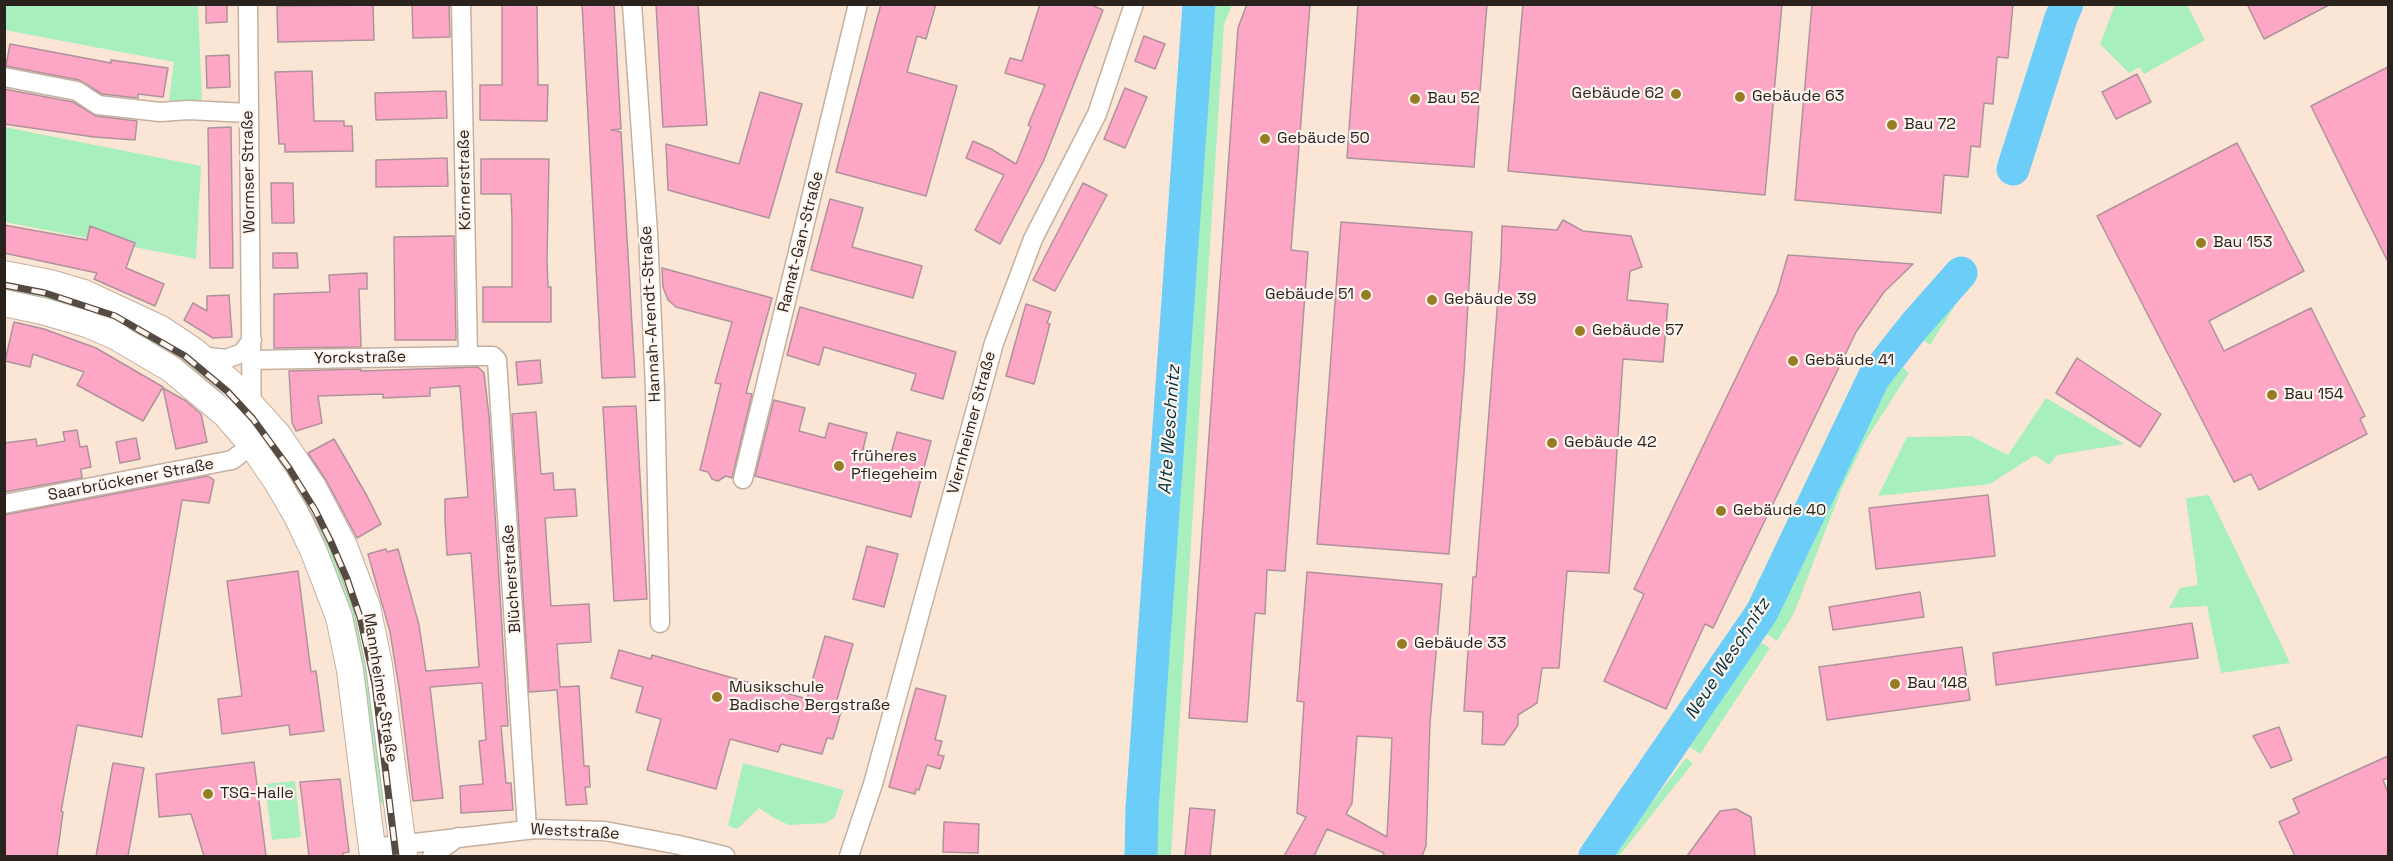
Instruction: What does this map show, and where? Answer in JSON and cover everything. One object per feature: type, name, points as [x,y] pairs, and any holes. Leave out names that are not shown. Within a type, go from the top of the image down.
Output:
[{"type":"main road","name":"Mannheimer Straße","points":[[4,274],[50,283],[84,293],[161,329],[200,356],[231,383],[278,435],[313,487],[344,546],[367,607],[379,665],[403,850]]},
{"type":"main road","name":"Mannheimer Straße","points":[[4,303],[87,324],[142,350],[171,369],[216,407],[252,445],[297,516],[339,617],[350,670],[373,852]]},
{"type":"street","name":"Wormser Straße","points":[[248,4],[252,445]]},
{"type":"street","name":"Körnerstraße","points":[[461,4],[468,356]]},
{"type":"street","name":"Hannah-Arendt-Straße","points":[[632,4],[648,233],[655,378],[660,623]]},
{"type":"street","name":"Ramat-Gan-Straße","points":[[743,479],[858,4]]},
{"type":"street","name":"Viernheimer Straße","points":[[849,856],[873,784],[994,343],[1033,239],[1096,114],[1134,4]]},
{"type":"street","points":[[5,77],[77,91],[98,105],[160,112],[188,110],[248,113]]},
{"type":"street","points":[[200,356],[226,359],[242,353],[252,340]]},
{"type":"street","name":"Yorckstraße","points":[[252,360],[468,356]]},
{"type":"street","name":"Blücherstraße","points":[[468,356],[493,356],[497,360],[499,369],[527,829]]},
{"type":"street","name":"Saarbrückener Straße","points":[[4,504],[232,460],[252,445]]},
{"type":"street","name":"Weststraße","points":[[373,852],[403,850],[459,836],[527,829],[605,831],[725,856]]},
{"type":"street","points":[[432,856],[459,836]]},
{"type":"green space","points":[[4,5],[198,5],[202,103],[169,101],[174,62],[5,30]]},
{"type":"green space","points":[[1194,5],[1232,5],[1224,24],[1171,856],[1125,856],[1146,625],[1153,460],[1191,14]]},
{"type":"green space","points":[[2115,5],[2187,5],[2205,40],[2144,74],[2140,67],[2129,73],[2100,44]]},
{"type":"green space","points":[[4,127],[201,166],[196,259],[5,222]]},
{"type":"green space","points":[[1957,279],[1968,285],[1930,345],[1919,337]]},
{"type":"green space","points":[[4,280],[116,313],[224,383],[215,396],[5,295]]},
{"type":"green space","points":[[1898,363],[1909,373],[1865,441],[1841,490],[1794,613],[1777,641],[1762,631],[1791,579],[1808,533],[1854,432]]},
{"type":"green space","points":[[2046,398],[2124,444],[2057,455],[2049,465],[2035,455],[1990,484],[1878,496],[1907,437],[1971,436],[2008,455]]},
{"type":"green space","points":[[270,434],[351,580],[394,802],[378,804],[361,684],[265,454]]},
{"type":"green space","points":[[2209,495],[2290,663],[2221,673],[2207,606],[2169,608],[2180,588],[2198,585],[2186,498]]},
{"type":"green space","points":[[1758,641],[1770,648],[1700,754],[1690,747]]},
{"type":"green space","points":[[1686,758],[1693,763],[1619,856],[1611,856]]},
{"type":"green space","points":[[743,763],[844,790],[835,817],[826,823],[789,825],[759,808],[737,829],[728,826]]},
{"type":"green space","points":[[295,781],[301,837],[272,840],[265,784]]},
{"type":"building","points":[[206,4],[227,4],[227,22],[206,23]]},
{"type":"building","points":[[412,4],[449,4],[450,37],[413,38]]},
{"type":"building","points":[[537,4],[538,85],[548,85],[547,121],[480,120],[480,85],[502,85],[502,5]]},
{"type":"building","points":[[582,4],[614,4],[621,129],[611,130],[621,132],[635,377],[602,378]]},
{"type":"building","points":[[656,4],[698,4],[707,125],[663,127]]},
{"type":"building","points":[[881,4],[936,4],[926,39],[917,36],[907,72],[957,86],[926,196],[836,172]]},
{"type":"building","points":[[1040,4],[1089,4],[1103,10],[1043,162],[1000,244],[975,230],[1004,175],[966,158],[973,141],[1016,164],[1031,127],[1028,125],[1045,85],[1005,73],[1010,58],[1022,61]]},
{"type":"building","name":"Gebäude 50","points":[[1247,4],[1310,4],[1291,250],[1308,252],[1285,571],[1267,570],[1265,614],[1255,613],[1247,722],[1189,718],[1238,28]]},
{"type":"building","name":"Bau 52","points":[[1358,4],[1487,4],[1474,167],[1347,158]]},
{"type":"building","points":[[1523,4],[1782,4],[1765,195],[1508,171]]},
{"type":"building","name":"Bau 72","points":[[1812,4],[2013,4],[2008,58],[1997,57],[1993,104],[1984,103],[1980,147],[1971,146],[1968,177],[1944,175],[1941,213],[1795,200]]},
{"type":"building","points":[[2247,4],[2331,4],[2264,39]]},
{"type":"building","points":[[373,5],[374,40],[278,42],[277,6]]},
{"type":"building","points":[[1144,36],[1165,44],[1155,69],[1135,61]]},
{"type":"building","points":[[10,44],[111,63],[111,60],[168,68],[163,97],[138,94],[138,98],[102,94],[79,80],[6,66]]},
{"type":"building","points":[[229,55],[230,87],[207,88],[206,56]]},
{"type":"building","points":[[2388,67],[2388,262],[2311,106]]},
{"type":"building","points":[[312,71],[314,121],[344,121],[344,126],[352,126],[353,151],[285,152],[285,144],[279,144],[275,72]]},
{"type":"building","points":[[2137,74],[2151,102],[2116,119],[2102,92]]},
{"type":"building","points":[[1125,88],[1147,97],[1125,148],[1104,139]]},
{"type":"building","points":[[4,89],[73,102],[96,116],[137,121],[135,140],[94,137],[4,124]]},
{"type":"building","points":[[446,91],[447,118],[376,120],[375,93]]},
{"type":"building","points":[[760,92],[802,104],[769,218],[668,190],[666,144],[739,164]]},
{"type":"building","points":[[231,127],[233,268],[210,268],[208,128]]},
{"type":"building","points":[[2237,143],[2304,271],[2209,321],[2224,351],[2311,308],[2365,416],[2360,419],[2367,434],[2259,490],[2251,474],[2234,482],[2097,216]]},
{"type":"building","points":[[447,158],[448,186],[376,187],[376,160]]},
{"type":"building","points":[[481,159],[549,159],[547,261],[548,287],[551,287],[551,322],[483,322],[483,287],[512,287],[512,221],[511,194],[481,194]]},
{"type":"building","points":[[271,183],[293,183],[294,223],[272,223]]},
{"type":"building","points":[[1083,183],[1107,195],[1055,291],[1033,280]]},
{"type":"building","points":[[830,199],[863,208],[852,247],[922,266],[913,298],[811,270]]},
{"type":"building","points":[[1563,220],[1583,231],[1631,236],[1642,267],[1630,271],[1627,300],[1668,304],[1663,362],[1623,359],[1609,573],[1567,571],[1559,668],[1542,668],[1537,703],[1518,715],[1518,725],[1504,745],[1482,744],[1483,712],[1464,711],[1502,226],[1557,230]]},
{"type":"building","points":[[1341,222],[1472,232],[1464,373],[1449,554],[1317,544]]},
{"type":"building","points":[[4,225],[87,240],[90,226],[135,243],[126,268],[164,284],[155,306],[94,279],[97,273],[4,253]]},
{"type":"building","points":[[454,236],[456,340],[395,340],[394,237]]},
{"type":"building","points":[[273,253],[297,253],[298,268],[273,268]]},
{"type":"building","points":[[1788,255],[1913,264],[1884,292],[1856,332],[1713,628],[1705,624],[1666,709],[1604,681],[1644,594],[1634,589],[1777,293]]},
{"type":"building","points":[[662,268],[772,298],[746,393],[752,394],[732,478],[726,476],[718,481],[712,479],[708,472],[700,470],[721,384],[715,383],[732,322],[676,307],[668,300],[663,287]]},
{"type":"building","points":[[367,273],[367,289],[359,289],[361,347],[274,348],[274,294],[330,292],[329,275]]},
{"type":"building","points":[[229,295],[232,337],[213,338],[184,320],[193,303],[207,311],[207,296]]},
{"type":"building","points":[[1026,304],[1051,312],[1034,384],[1006,376]]},
{"type":"building","points":[[800,307],[956,352],[943,399],[911,390],[916,374],[824,347],[819,365],[787,355]]},
{"type":"building","points":[[14,322],[44,329],[96,348],[163,387],[143,421],[77,385],[84,372],[33,354],[30,367],[5,361]]},
{"type":"building","points":[[2077,358],[2161,414],[2140,447],[2056,393]]},
{"type":"building","points":[[540,360],[542,383],[518,385],[516,362]]},
{"type":"building","points":[[478,367],[484,373],[489,416],[508,726],[501,726],[506,783],[511,783],[513,810],[461,813],[460,786],[483,784],[479,741],[486,740],[482,683],[430,687],[443,798],[413,801],[390,632],[368,554],[386,549],[387,552],[398,549],[419,625],[426,671],[479,667],[471,553],[447,555],[445,499],[468,497],[460,386],[430,388],[430,396],[383,398],[383,394],[318,396],[322,423],[296,431],[292,422],[289,371]]},
{"type":"building","points":[[163,388],[186,401],[201,414],[207,442],[176,449]]},
{"type":"building","name":"früheres Pflegeheim","points":[[774,400],[805,408],[799,431],[825,438],[829,423],[867,433],[863,449],[890,457],[897,432],[931,441],[911,517],[755,476]]},
{"type":"building","points":[[636,406],[647,599],[614,601],[603,407]]},
{"type":"building","points":[[536,412],[541,474],[553,473],[554,490],[575,489],[577,516],[545,518],[551,606],[589,604],[591,642],[557,644],[560,687],[579,686],[584,766],[589,766],[590,787],[585,787],[587,804],[566,805],[557,690],[529,692],[512,414]]},
{"type":"building","points":[[77,430],[80,447],[87,446],[91,467],[81,469],[82,478],[4,492],[4,443],[36,439],[37,446],[65,441],[63,432]]},
{"type":"building","points":[[136,438],[140,459],[120,463],[116,442]]},
{"type":"building","points":[[334,439],[381,524],[357,538],[326,480],[308,453]]},
{"type":"building","points":[[208,476],[214,480],[209,503],[182,500],[142,737],[77,725],[61,811],[63,812],[57,856],[4,856],[4,515]]},
{"type":"building","points":[[1988,495],[1995,556],[1876,569],[1869,508]]},
{"type":"building","points":[[867,546],[898,554],[884,607],[853,599]]},
{"type":"building","points":[[298,571],[311,672],[316,671],[324,731],[290,735],[289,725],[222,734],[218,699],[242,696],[227,581]]},
{"type":"building","points":[[1307,572],[1442,584],[1430,723],[1426,846],[1422,856],[1383,856],[1384,853],[1327,829],[1314,856],[1284,856],[1306,817],[1297,813],[1304,702],[1297,701]],"holes":[[[1357,736],[1392,738],[1387,837],[1346,814],[1352,803]]]},
{"type":"building","points":[[1920,592],[1924,617],[1833,630],[1829,607]]},
{"type":"building","points":[[2192,623],[2198,658],[1996,685],[1993,653]]},
{"type":"building","name":"Musikschule Badische Bergstraße","points":[[825,636],[853,644],[834,710],[841,712],[833,739],[827,738],[822,754],[781,744],[778,752],[730,739],[716,789],[647,770],[661,719],[636,712],[643,687],[611,678],[619,650],[651,659],[652,655],[807,699]]},
{"type":"building","name":"Bau 148","points":[[1962,647],[1970,700],[1827,720],[1819,667]]},
{"type":"building","points":[[916,688],[946,696],[935,740],[942,741],[938,755],[944,756],[940,769],[927,765],[919,790],[916,789],[915,794],[889,787]]},
{"type":"building","points":[[2279,727],[2292,760],[2271,768],[2253,736]]},
{"type":"building","points":[[2388,756],[2388,778],[2383,780],[2388,793],[2388,856],[2295,856],[2279,822],[2299,813],[2293,799]]},
{"type":"building","name":"TSG-Halle","points":[[254,762],[266,856],[204,856],[191,814],[159,817],[156,774]]},
{"type":"building","points":[[113,763],[144,768],[128,856],[96,856]]},
{"type":"building","points":[[340,779],[349,852],[343,853],[343,856],[309,856],[300,782]]},
{"type":"building","points":[[1190,808],[1215,810],[1210,856],[1185,856]]},
{"type":"building","points":[[1736,809],[1751,817],[1755,856],[1687,856],[1720,811]]},
{"type":"building","points":[[944,822],[979,824],[978,853],[943,852]]},
{"type":"waterway","name":"Alte Weschnitz","points":[[1141,856],[1142,808],[1199,4]]},
{"type":"waterway","name":"Neue Weschnitz","points":[[2013,169],[2067,4]]},
{"type":"waterway","name":"Neue Weschnitz","points":[[1595,856],[1762,612],[1874,377],[1915,325],[1961,273]]},
{"type":"railway","points":[[4,285],[45,293],[115,316],[185,356],[227,391],[253,419],[289,468],[315,510],[331,542],[360,617],[375,684],[396,856]]},
{"type":"place","name":"Gebäude 62","points":[[1676,94]]},
{"type":"place","name":"Gebäude 63","points":[[1740,97]]},
{"type":"place","name":"Bau 52","points":[[1415,99]]},
{"type":"place","name":"Bau 72","points":[[1892,125]]},
{"type":"place","name":"Gebäude 50","points":[[1265,139]]},
{"type":"place","name":"Bau 153","points":[[2201,243]]},
{"type":"place","name":"Gebäude 51","points":[[1366,295]]},
{"type":"place","name":"Gebäude 39","points":[[1432,300]]},
{"type":"place","name":"Gebäude 57","points":[[1580,331]]},
{"type":"place","name":"Gebäude 41","points":[[1793,361]]},
{"type":"place","name":"Bau 154","points":[[2272,395]]},
{"type":"place","name":"Gebäude 42","points":[[1552,443]]},
{"type":"place","name":"früheres Pflegeheim","points":[[839,466]]},
{"type":"place","name":"Gebäude 40","points":[[1721,511]]},
{"type":"place","name":"Gebäude 33","points":[[1402,644]]},
{"type":"place","name":"Bau 148","points":[[1895,684]]},
{"type":"place","name":"Musikschule Badische Bergstraße","points":[[717,697]]},
{"type":"place","name":"TSG-Halle","points":[[208,794]]}]
